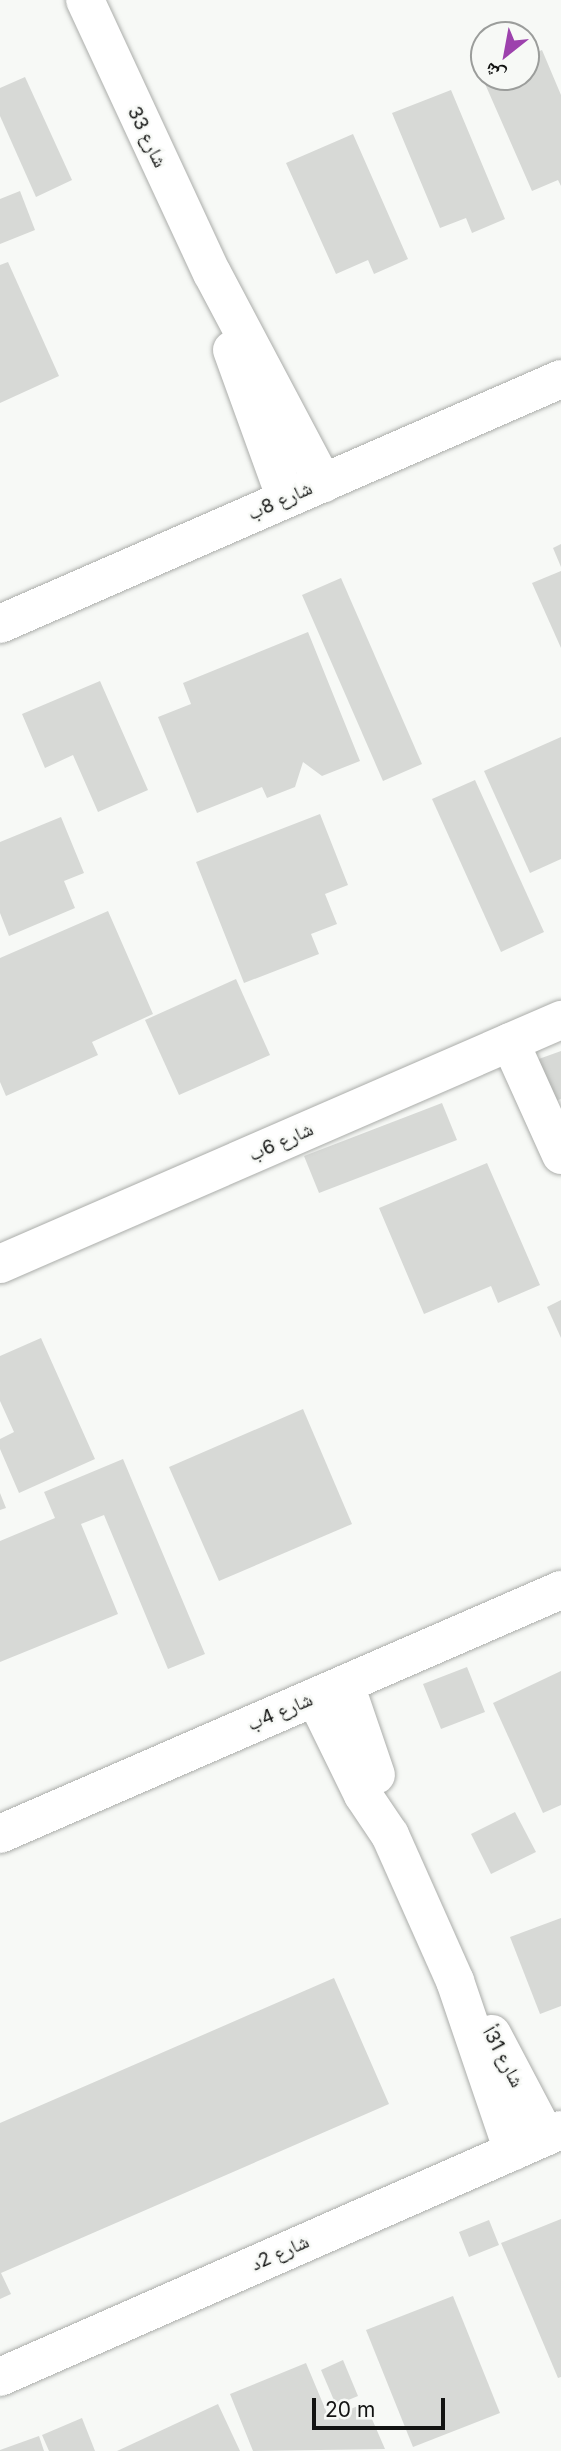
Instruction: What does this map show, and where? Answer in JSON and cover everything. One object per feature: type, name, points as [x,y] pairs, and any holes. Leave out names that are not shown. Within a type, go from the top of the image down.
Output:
[{"type":"street","name":"شارع 33","points":[[85,0],[212,274],[323,483]]},
{"type":"street","name":"شارع 33","points":[[212,274],[226,335],[286,499]]},
{"type":"street","name":"شارع 8ب","points":[[0,624],[561,379]]},
{"type":"street","name":"شارع 6ب","points":[[0,1264],[561,1020]]},
{"type":"street","points":[[510,1042],[561,1155]]},
{"type":"street","name":"شارع 4ب","points":[[0,1834],[561,1590]]},
{"type":"street","name":"شارع 31أ","points":[[330,1690],[363,1796],[390,1835],[455,1981],[540,2139]]},
{"type":"street","name":"شارع 2د","points":[[0,2377],[540,2139]]},
{"type":"building","points":[[542,50],[561,95],[561,186],[558,180],[532,191],[488,91],[540,91]]},
{"type":"building","points":[[25,77],[72,180],[36,197],[0,116],[0,88]]},
{"type":"building","points":[[451,90],[505,219],[472,233],[466,218],[440,228],[392,113]]},
{"type":"building","points":[[353,134],[408,259],[374,274],[368,260],[336,274],[286,163]]},
{"type":"building","points":[[20,191],[35,230],[0,244],[0,199]]},
{"type":"building","points":[[8,262],[59,376],[0,403],[0,265]]},
{"type":"building","points":[[561,544],[561,567],[553,548]]},
{"type":"building","points":[[561,571],[561,648],[532,583]]},
{"type":"building","points":[[341,578],[422,764],[383,781],[302,595]]},
{"type":"building","points":[[308,632],[360,761],[322,776],[303,762],[295,787],[267,798],[262,787],[197,813],[158,717],[191,704],[183,683]]},
{"type":"building","points":[[100,681],[148,790],[98,812],[73,755],[45,768],[22,714]]},
{"type":"building","points":[[561,737],[561,859],[530,873],[484,771]]},
{"type":"building","points":[[475,780],[544,932],[501,952],[432,799]]},
{"type":"building","points":[[320,814],[348,885],[325,894],[337,924],[311,934],[319,954],[244,983],[196,862]]},
{"type":"building","points":[[61,817],[84,873],[64,881],[75,908],[9,936],[0,913],[0,842]]},
{"type":"building","points":[[108,911],[153,1014],[92,1042],[98,1055],[6,1096],[0,1082],[0,958]]},
{"type":"building","points":[[236,979],[270,1055],[179,1095],[145,1020]]},
{"type":"building","points":[[561,1051],[561,1099],[551,1102],[536,1060]]},
{"type":"building","points":[[442,1103],[457,1140],[319,1193],[304,1156]]},
{"type":"building","points":[[487,1163],[540,1285],[498,1303],[491,1286],[424,1314],[379,1208]]},
{"type":"building","points":[[561,1300],[561,1338],[547,1307]]},
{"type":"building","points":[[41,1338],[95,1459],[19,1493],[0,1449],[0,1439],[14,1432],[0,1401],[0,1356]]},
{"type":"building","points":[[303,1409],[352,1524],[219,1581],[169,1467]]},
{"type":"building","points":[[123,1459],[205,1654],[168,1669],[104,1515],[81,1524],[118,1614],[0,1662],[0,1541],[55,1518],[44,1492]]},
{"type":"building","points":[[0,1493],[6,1508],[0,1510]]},
{"type":"building","points":[[467,1667],[485,1712],[441,1729],[423,1684]]},
{"type":"building","points":[[561,1671],[561,1805],[543,1813],[493,1703]]},
{"type":"building","points":[[515,1812],[536,1852],[491,1874],[471,1834]]},
{"type":"building","points":[[561,1918],[561,2006],[540,2014],[510,1937]]},
{"type":"building","points":[[334,1978],[389,2104],[1,2273],[11,2294],[0,2299],[0,2123]]},
{"type":"building","points":[[561,2219],[561,2377],[558,2378],[501,2243]]},
{"type":"building","points":[[489,2220],[499,2245],[469,2257],[459,2232]]},
{"type":"building","points":[[453,2296],[500,2413],[413,2447],[366,2330]]},
{"type":"building","points":[[343,2360],[358,2396],[336,2405],[321,2370]]},
{"type":"building","points":[[306,2363],[329,2418],[365,2403],[385,2449],[253,2451],[230,2394]]},
{"type":"building","points":[[218,2404],[240,2451],[117,2451]]},
{"type":"building","points":[[82,2418],[95,2451],[49,2451],[42,2435]]},
{"type":"building","points":[[39,2436],[44,2451],[0,2451],[0,2450]]}]
